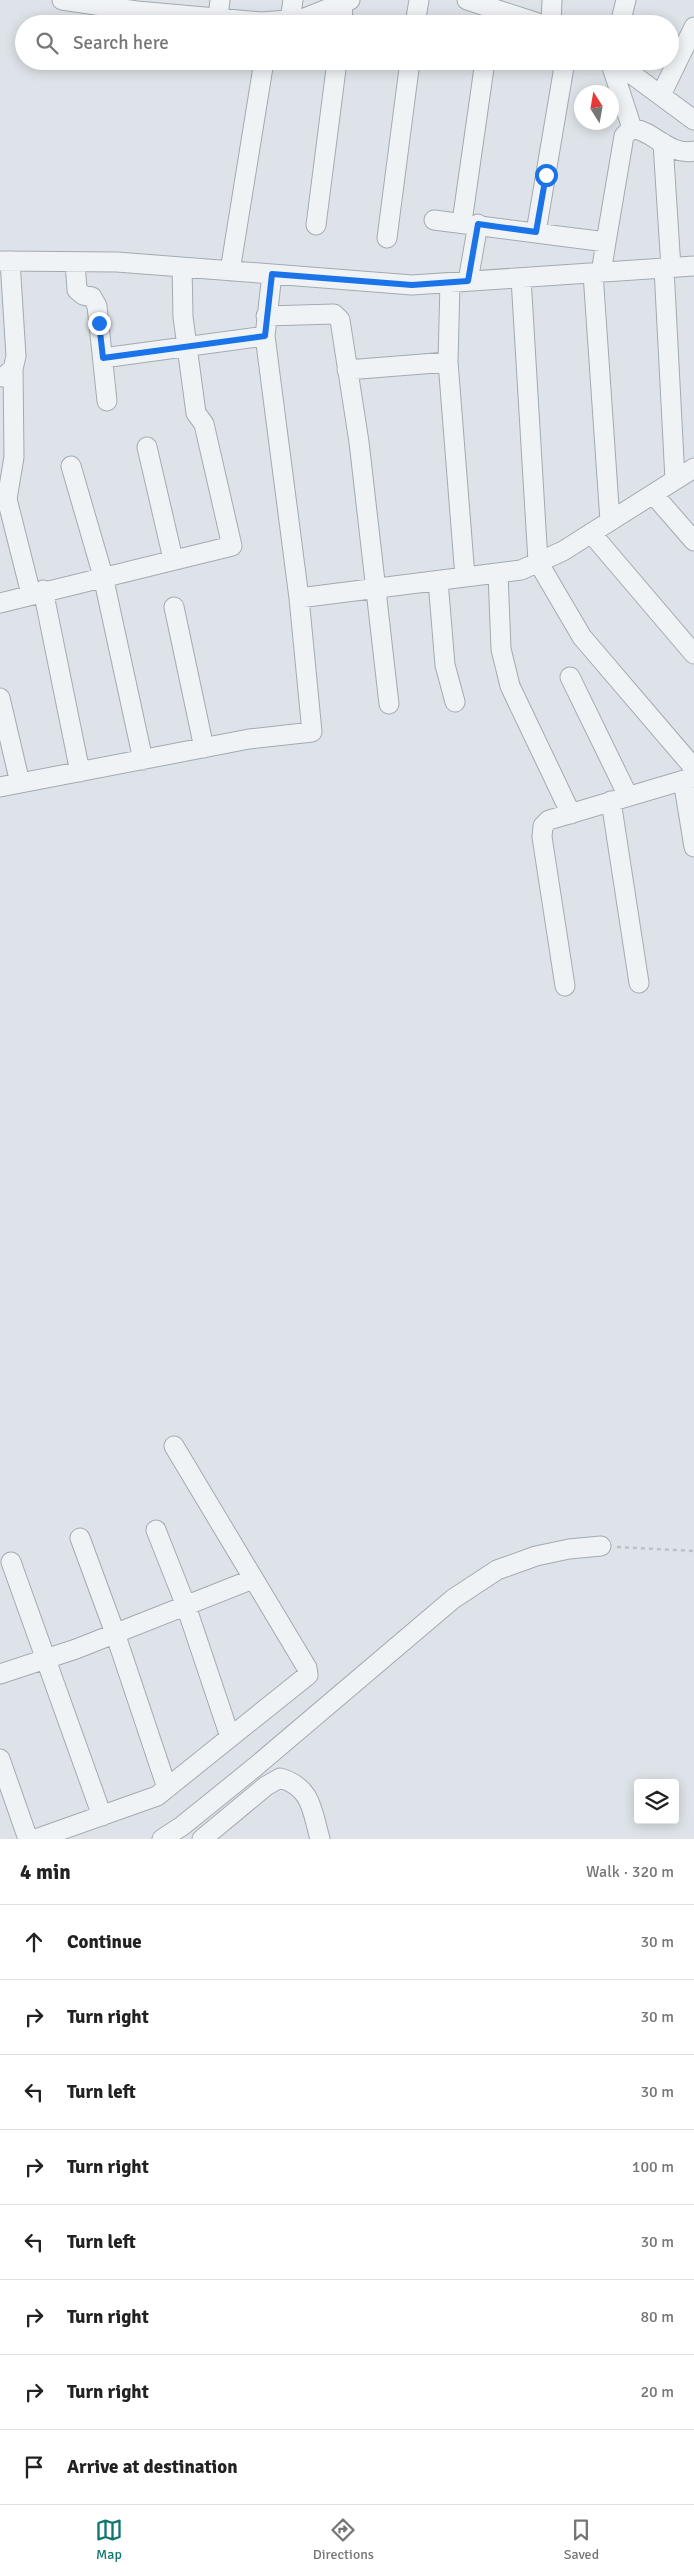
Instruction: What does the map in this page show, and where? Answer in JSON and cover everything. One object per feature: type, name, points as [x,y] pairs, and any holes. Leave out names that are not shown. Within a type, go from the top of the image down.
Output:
[{"type":"street","points":[[62,0],[219,9],[246,15]]},
{"type":"street","points":[[282,15],[293,0]]},
{"type":"street","points":[[417,15],[419,0]]},
{"type":"street","points":[[467,0],[510,15]]},
{"type":"street","points":[[551,15],[552,0]]},
{"type":"street","points":[[622,15],[626,0]]},
{"type":"street","points":[[312,15],[346,1]]},
{"type":"street","points":[[344,15],[346,1]]},
{"type":"street","points":[[679,58],[694,27]]},
{"type":"street","points":[[230,271],[263,70]]},
{"type":"street","points":[[316,225],[336,70]]},
{"type":"street","points":[[387,238],[409,70]]},
{"type":"street","points":[[465,577],[448,362],[459,282],[470,223],[484,70]]},
{"type":"street","points":[[536,232],[563,70]]},
{"type":"street","points":[[615,70],[632,128]]},
{"type":"street","points":[[625,70],[694,120]]},
{"type":"street","points":[[661,95],[673,70]]},
{"type":"street","points":[[632,128],[643,130],[683,153],[694,151]]},
{"type":"street","points":[[610,521],[597,273],[606,242],[624,136],[632,128]]},
{"type":"street","points":[[663,143],[675,480]]},
{"type":"street","points":[[434,220],[470,223],[606,242]]},
{"type":"street","points":[[80,772],[37,592],[6,499],[14,457],[6,374],[16,356],[5,261],[182,267],[412,285],[694,266]]},
{"type":"street","points":[[75,262],[77,290],[82,295],[92,297],[97,306],[107,400]]},
{"type":"street","points":[[0,603],[37,592],[232,546],[204,424],[196,413],[183,317],[182,267]]},
{"type":"street","points":[[0,787],[249,739],[312,732],[299,598],[265,336],[272,274]]},
{"type":"street","points":[[521,278],[538,562],[582,636],[690,775],[694,847]]},
{"type":"street","points":[[266,316],[334,314],[340,320],[346,370],[360,442],[374,589],[389,704]]},
{"type":"street","points":[[103,358],[265,336]]},
{"type":"street","points":[[346,370],[448,362]]},
{"type":"street","points":[[147,447],[173,559]]},
{"type":"street","points":[[71,466],[103,576],[143,760]]},
{"type":"street","points":[[299,598],[521,570],[563,551],[694,468]]},
{"type":"street","points":[[653,494],[694,541]]},
{"type":"street","points":[[591,533],[694,654]]},
{"type":"street","points":[[498,573],[501,648],[510,686],[571,814]]},
{"type":"street","points":[[438,581],[444,665],[455,702]]},
{"type":"street","points":[[174,607],[204,748]]},
{"type":"street","points":[[570,678],[619,799],[639,983]]},
{"type":"street","points":[[0,698],[20,783]]},
{"type":"street","points":[[565,986],[542,837],[543,826],[550,820],[690,775]]},
{"type":"street","points":[[36,1839],[157,1796],[308,1675],[307,1668],[174,1446]]},
{"type":"street","points":[[156,1530],[186,1606],[230,1738]]},
{"type":"street","points":[[80,1538],[115,1634],[167,1788]]},
{"type":"street","points":[[162,1839],[182,1826],[255,1767],[453,1599],[497,1570],[536,1556],[569,1549],[601,1546]]},
{"type":"street","points":[[11,1562],[47,1658],[102,1816]]},
{"type":"street","points":[[0,1674],[115,1634],[253,1579]]},
{"type":"street","points":[[0,1759],[28,1839]]},
{"type":"street","points":[[202,1839],[266,1786],[280,1778],[294,1782],[308,1796],[320,1839]]},
{"type":"path","points":[[601,1546],[694,1551]]},
{"type":"route","points":[[99,323],[103,358],[265,336],[272,274],[412,285],[468,281],[478,224],[536,232],[546,175]]}]
